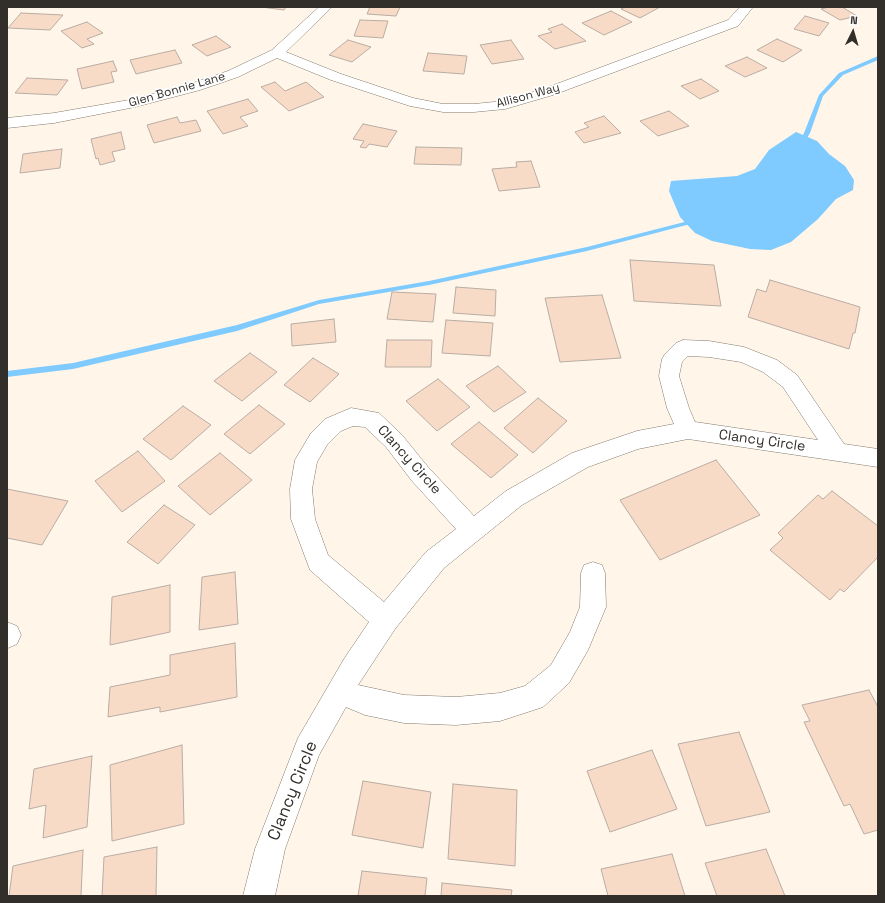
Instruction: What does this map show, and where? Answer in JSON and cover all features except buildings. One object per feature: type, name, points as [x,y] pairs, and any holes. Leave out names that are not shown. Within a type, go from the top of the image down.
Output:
[{"type":"street","name":"Glen Bonnie Lane","points":[[7,123],[87,113],[144,101],[232,74],[277,52],[326,7]]},
{"type":"street","name":"Allison Way","points":[[277,52],[336,77],[410,102],[443,108],[474,108],[505,105],[548,92],[681,43],[732,23],[747,7]]},
{"type":"street","name":"Clancy Circle","points":[[688,430],[678,408],[669,376],[672,359],[683,348],[709,349],[744,355],[770,366],[790,381],[837,451]]},
{"type":"street","name":"Clancy Circle","points":[[386,620],[319,562],[303,519],[301,489],[306,460],[319,439],[333,425],[351,417],[371,419],[394,440],[420,474],[472,530]]},
{"type":"street","name":"Clancy Circle","points":[[259,896],[270,849],[308,748],[353,668],[386,620],[435,560],[514,498],[580,460],[637,440],[688,430],[878,458]]},
{"type":"street","points":[[340,691],[365,701],[404,709],[449,710],[500,707],[533,697],[560,674],[580,641],[592,607],[593,573]]},
{"type":"water","points":[[796,132],[817,141],[829,154],[845,166],[854,180],[853,190],[836,199],[818,219],[791,242],[771,250],[750,249],[712,241],[695,233],[680,217],[669,191],[671,181],[737,176],[755,169],[769,150]]},
{"type":"waterway","points":[[800,145],[807,133],[821,96],[841,74],[878,58]]},
{"type":"waterway","points":[[7,374],[73,366],[237,328],[319,302],[429,283],[587,249],[696,221]]}]
